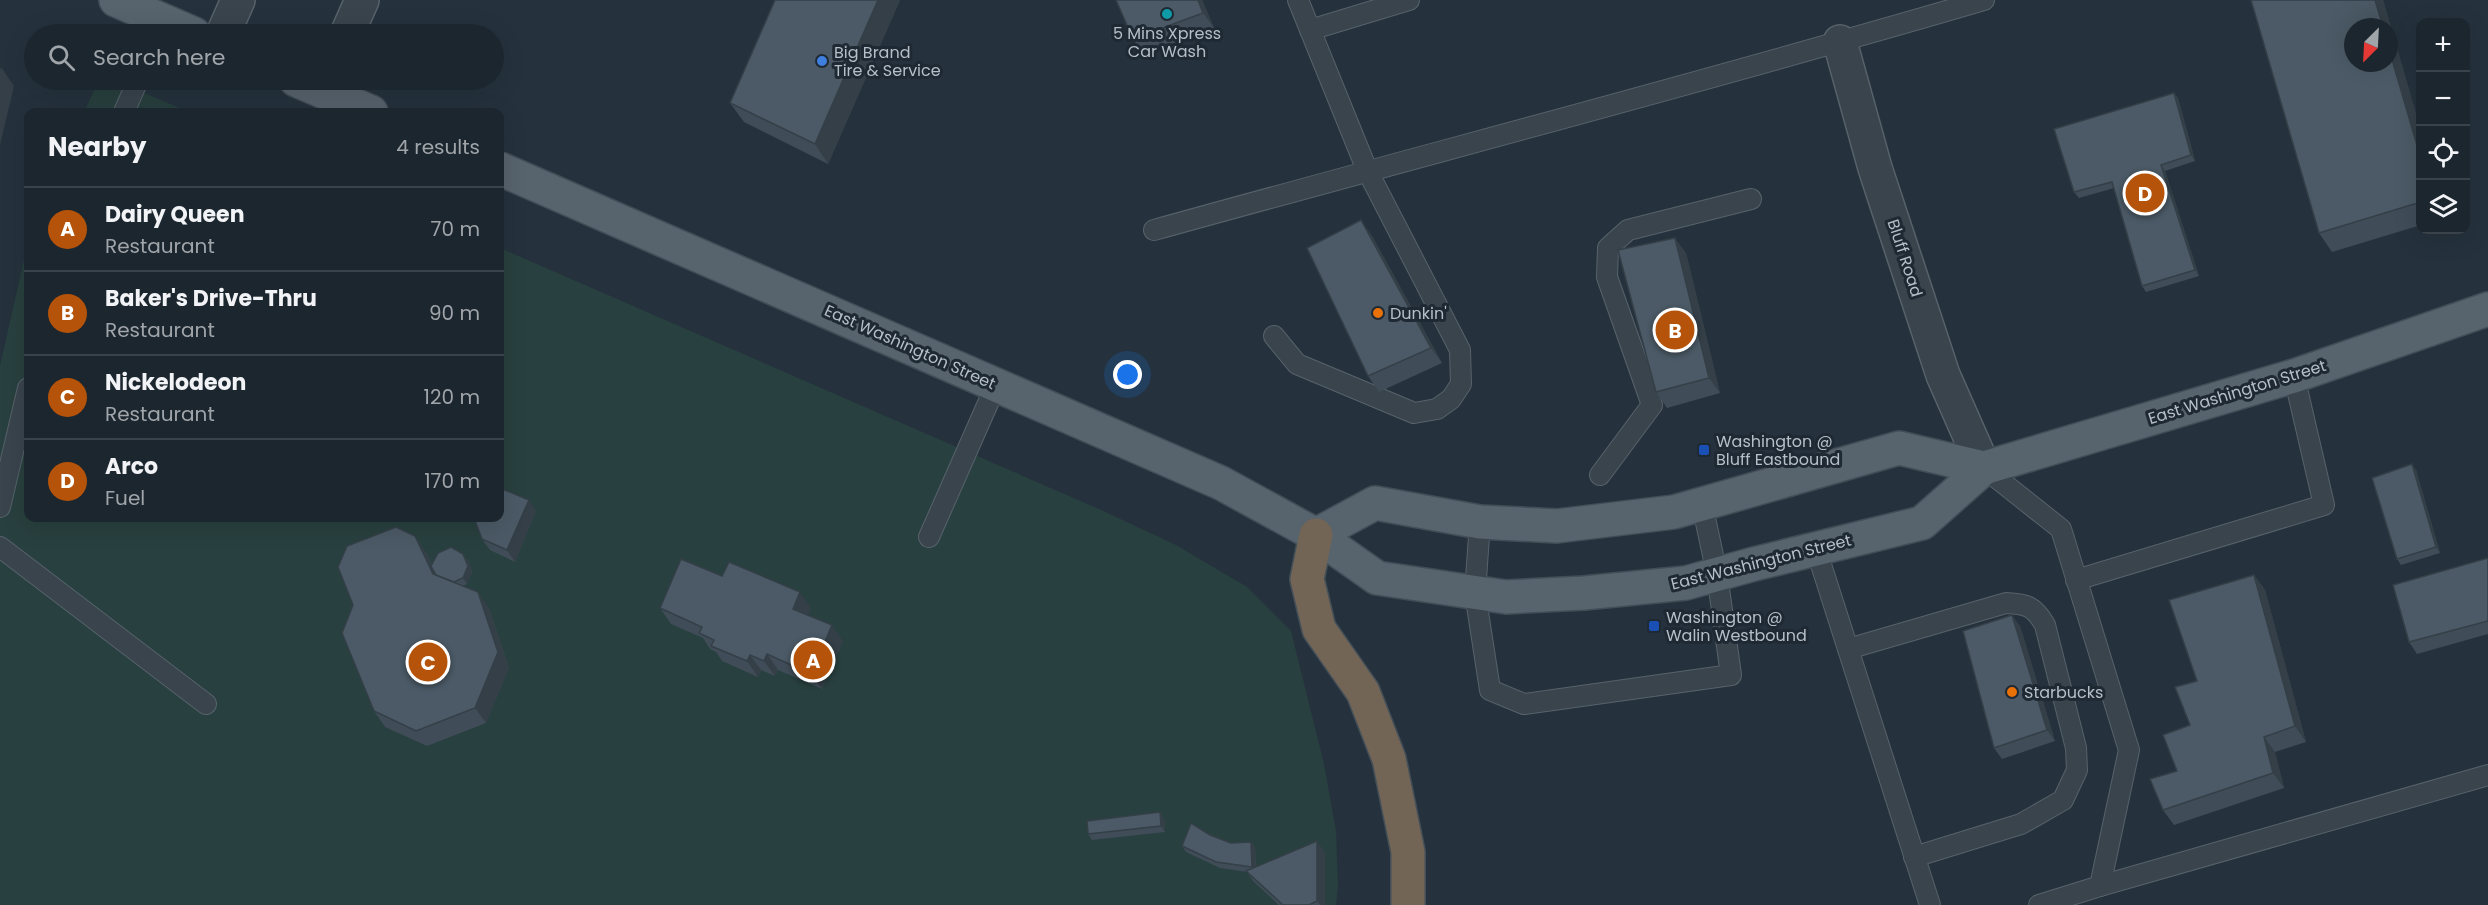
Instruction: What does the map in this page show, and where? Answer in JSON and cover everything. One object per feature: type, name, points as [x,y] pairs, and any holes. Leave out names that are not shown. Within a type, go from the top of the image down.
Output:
[{"type":"highway","points":[[1316,535],[1307,579],[1318,629],[1363,692],[1389,759],[1408,852],[1408,905]]},
{"type":"main road","points":[[116,0],[155,24]]},
{"type":"main road","points":[[329,90],[363,108]]},
{"type":"main road","name":"East Washington Street","points":[[504,170],[1221,483],[1316,535],[1377,578],[1506,597],[1686,584],[1717,574],[1922,523],[1984,468],[2294,376],[2488,309]]},
{"type":"main road","name":"East Washington Street","points":[[1316,535],[1375,502],[1480,522],[1568,525],[1674,512],[1899,448],[1984,468]]},
{"type":"street","points":[[227,24],[238,0]]},
{"type":"street","points":[[351,24],[362,0]]},
{"type":"street","name":"Bluff Road","points":[[1840,42],[1875,168],[1943,375],[1984,468]]},
{"type":"lane","points":[[1274,336],[1297,364],[1414,413],[1437,409],[1451,399],[1461,384],[1460,350],[1367,171],[1298,0]]},
{"type":"lane","points":[[1310,30],[1409,0]]},
{"type":"lane","points":[[1154,230],[1840,42],[1984,0]]},
{"type":"lane","points":[[126,108],[134,90]]},
{"type":"lane","points":[[1600,475],[1652,405],[1607,277],[1608,249],[1628,230],[1751,200]]},
{"type":"lane","points":[[2076,580],[2324,505],[2294,376]]},
{"type":"lane","points":[[929,537],[996,385]]},
{"type":"lane","points":[[0,507],[24,405]]},
{"type":"lane","points":[[1984,468],[2061,529],[2129,750],[2100,886]]},
{"type":"lane","points":[[1480,522],[1475,592],[1490,690],[1524,704],[1731,675],[1717,574],[1702,504]]},
{"type":"lane","points":[[0,547],[206,704]]},
{"type":"lane","points":[[1816,549],[1930,905]]},
{"type":"lane","points":[[1848,649],[2006,603],[2023,604],[2037,611],[2045,624],[2076,748],[2077,770],[2063,800],[2021,824],[1914,857]]},
{"type":"lane","points":[[2039,905],[2488,775]]},
{"type":"green space","points":[[94,90],[137,90],[180,108],[86,108]]},
{"type":"green space","points":[[504,250],[1101,510],[1176,545],[1247,587],[1291,631],[1324,764],[1336,831],[1338,885],[1336,905],[0,905],[0,366],[24,260],[24,522],[504,522]]},
{"type":"building","name":"Big Brand Tire & Service","points":[[775,0],[878,0],[815,144],[730,103]]},
{"type":"building","points":[[1116,0],[1198,0],[1203,13],[1133,39]]},
{"type":"building","points":[[2251,0],[2375,0],[2380,18],[2344,18],[2344,72],[2396,72],[2416,142],[2416,204],[2319,233]]},
{"type":"building","points":[[2174,93],[2191,155],[2161,165],[2195,270],[2142,286],[2112,182],[2074,192],[2054,129]]},
{"type":"building","name":"Dunkin'","points":[[1361,220],[1431,348],[1368,376],[1307,248]]},
{"type":"building","points":[[1675,238],[1709,378],[1656,392],[1618,250]]},
{"type":"building","points":[[2412,464],[2436,547],[2397,559],[2372,478]]},
{"type":"building","points":[[504,490],[529,500],[507,550],[482,539],[476,522],[504,522]]},
{"type":"building","points":[[396,527],[415,536],[433,574],[478,592],[498,652],[475,708],[416,731],[374,711],[342,633],[353,605],[338,567],[347,546]]},
{"type":"building","points":[[451,547],[463,554],[468,566],[463,578],[454,582],[436,575],[431,566],[438,553]]},
{"type":"building","points":[[2488,558],[2488,621],[2409,642],[2393,585]]},
{"type":"building","points":[[681,559],[722,576],[729,562],[800,592],[793,609],[832,625],[811,674],[767,654],[764,661],[750,655],[747,661],[711,646],[714,640],[699,633],[702,627],[660,608]]},
{"type":"building","points":[[2254,575],[2295,726],[2264,737],[2273,773],[2163,810],[2150,779],[2177,771],[2163,735],[2190,725],[2175,687],[2197,681],[2169,600]]},
{"type":"building","name":"Starbucks","points":[[2012,615],[2047,730],[1994,748],[1963,631]]},
{"type":"building","points":[[1160,812],[1161,826],[1088,834],[1087,821]]},
{"type":"building","points":[[1191,823],[1210,835],[1231,843],[1251,842],[1252,867],[1216,862],[1182,846]]},
{"type":"building","points":[[1317,841],[1317,901],[1309,905],[1283,905],[1246,871]]},
{"type":"place","name":"5 Mins Xpress Car Wash","points":[[1167,14]]},
{"type":"place","name":"Big Brand Tire & Service","points":[[822,61]]},
{"type":"place","name":"Arco","points":[[2145,193]]},
{"type":"place","name":"Dunkin'","points":[[1378,313]]},
{"type":"place","name":"Baker's Drive-Thru","points":[[1675,330]]},
{"type":"place","name":"Washington @ Bluff Eastbound","points":[[1704,450]]},
{"type":"place","name":"Washington @ Walin Westbound","points":[[1654,626]]},
{"type":"place","name":"Dairy Queen","points":[[813,660]]},
{"type":"place","name":"Nickelodeon","points":[[428,662]]},
{"type":"place","name":"Starbucks","points":[[2012,692]]}]
